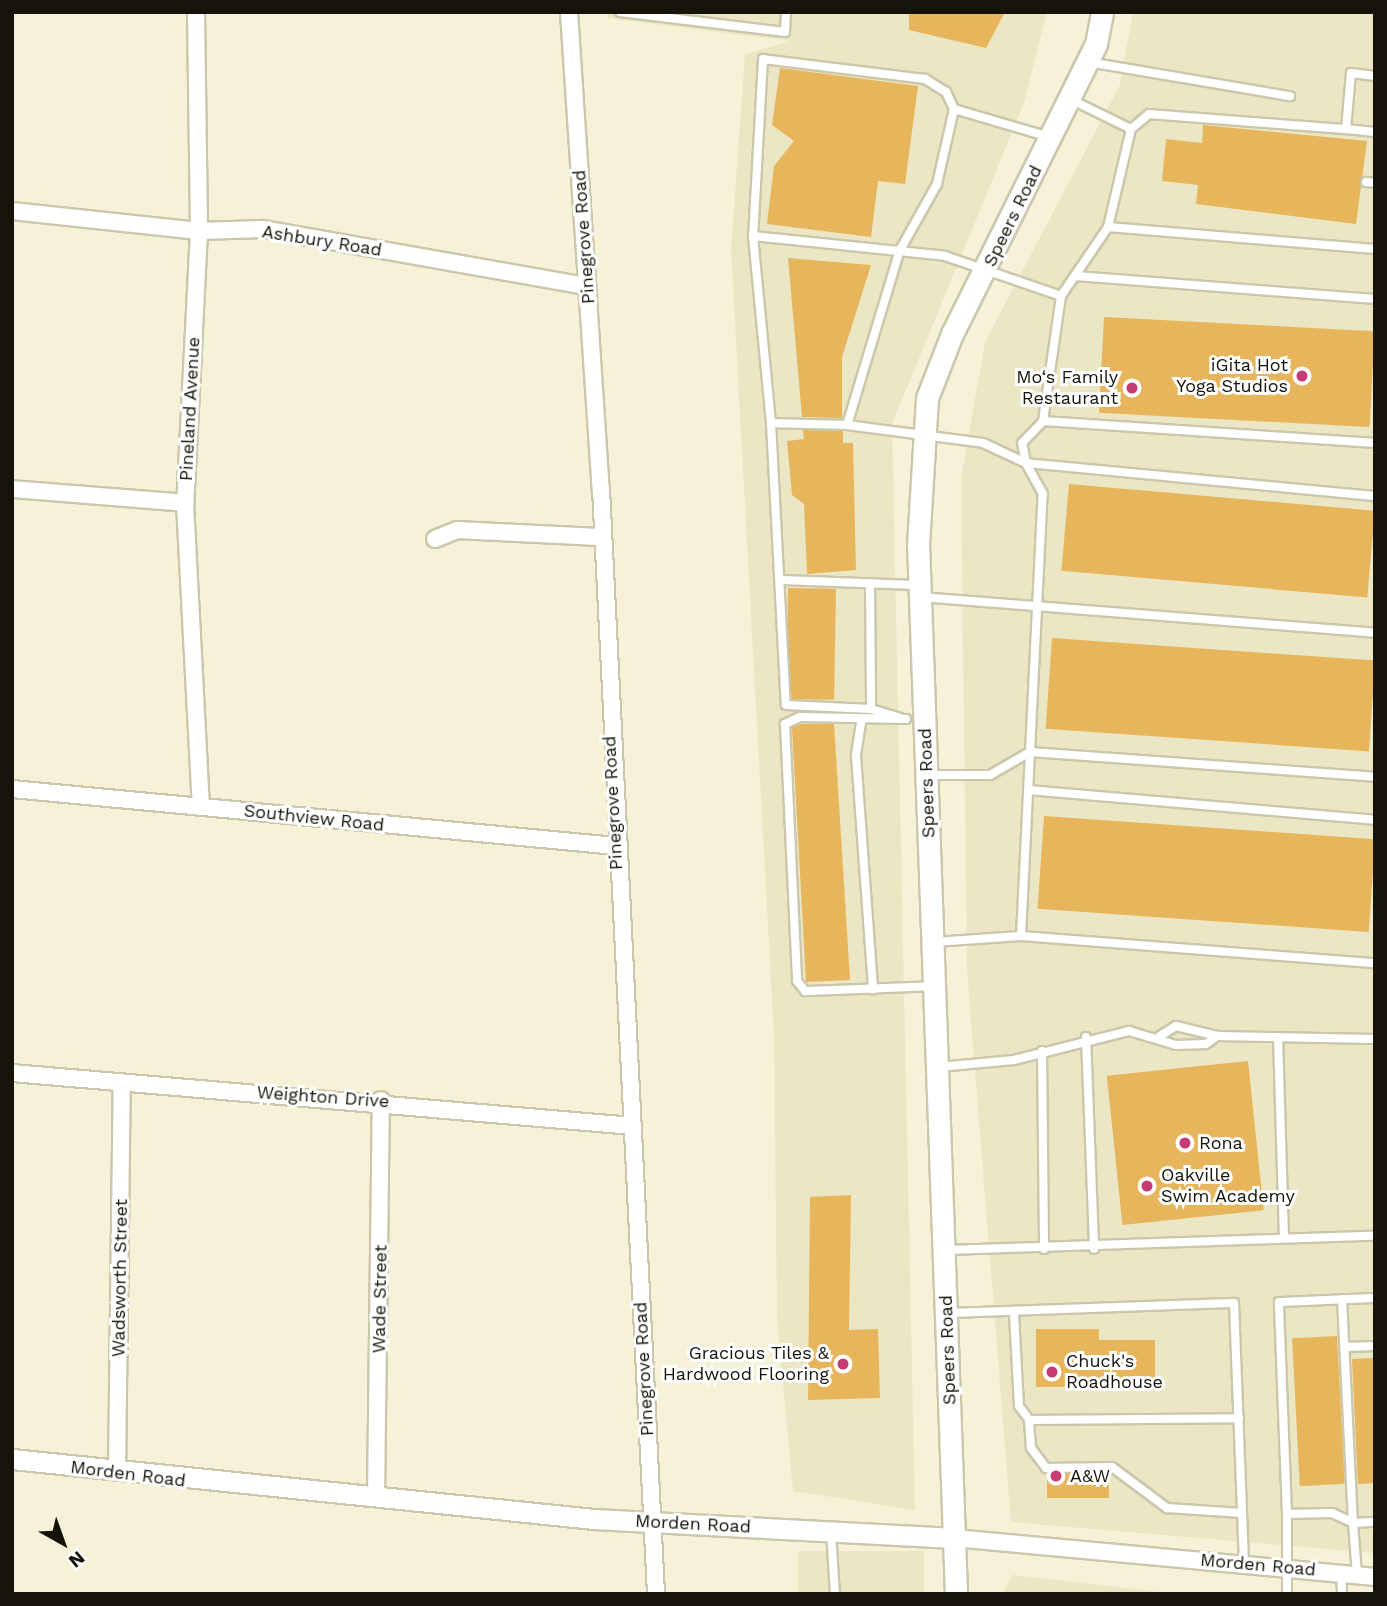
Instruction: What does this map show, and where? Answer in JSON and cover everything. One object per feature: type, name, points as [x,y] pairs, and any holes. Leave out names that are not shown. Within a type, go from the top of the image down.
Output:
[{"type":"main road","name":"Speers Road","points":[[956,1594],[927,775],[915,719],[927,398],[985,272],[1088,62],[1102,12]]},
{"type":"street","name":"Pineland Avenue","points":[[196,12],[199,231],[185,503],[201,806]]},
{"type":"street","name":"Pinegrove Road","points":[[569,12],[587,286],[656,1594]]},
{"type":"street","name":"Ashbury Road","points":[[12,211],[199,231],[263,229],[587,286]]},
{"type":"street","points":[[12,489],[185,503]]},
{"type":"street","points":[[435,540],[457,530],[599,537]]},
{"type":"street","name":"Southview Road","points":[[12,789],[616,846]]},
{"type":"street","name":"Weighton Drive","points":[[12,1073],[122,1084],[382,1100],[633,1126]]},
{"type":"street","name":"Wadsworth Street","points":[[117,1472],[122,1084]]},
{"type":"street","name":"Wade Street","points":[[376,1497],[382,1100]]},
{"type":"street","name":"Morden Road","points":[[12,1459],[117,1472],[653,1521],[954,1538],[1375,1577]]},
{"type":"lane","points":[[620,12],[689,16],[785,32],[786,12]]},
{"type":"lane","points":[[847,425],[900,250],[937,184],[954,108],[946,92],[925,79],[763,59],[753,236],[771,423],[786,705],[871,709],[915,719]]},
{"type":"lane","points":[[1088,62],[1290,96]]},
{"type":"lane","points":[[1346,129],[1351,73],[1375,76]]},
{"type":"lane","points":[[1070,99],[1131,129]]},
{"type":"lane","points":[[954,108],[1052,137]]},
{"type":"lane","points":[[1021,936],[1043,494],[1026,463],[1022,443],[1044,421],[1061,296],[1108,228],[1131,129],[1149,114],[1375,132]]},
{"type":"lane","points":[[1108,228],[1375,249]]},
{"type":"lane","points":[[753,236],[944,256],[1061,296]]},
{"type":"lane","points":[[1076,276],[1375,299]]},
{"type":"lane","points":[[1044,421],[1375,443]]},
{"type":"lane","points":[[771,423],[925,431],[983,443],[1026,463],[1375,496]]},
{"type":"lane","points":[[780,580],[870,583],[1037,606],[1375,633]]},
{"type":"lane","points":[[870,583],[871,709]]},
{"type":"lane","points":[[915,719],[861,723],[800,717],[785,724],[796,968],[805,990],[936,986]]},
{"type":"lane","points":[[861,723],[856,756],[873,989]]},
{"type":"lane","points":[[927,775],[990,775],[1030,752],[1375,777]]},
{"type":"lane","points":[[1028,790],[1375,820]]},
{"type":"lane","points":[[934,942],[1021,936],[1375,963]]},
{"type":"lane","points":[[1160,1036],[1176,1026],[1217,1036],[1375,1039]]},
{"type":"lane","points":[[938,1067],[1042,1051],[1086,1037],[1129,1031],[1160,1036],[1176,1045],[1206,1044],[1217,1036]]},
{"type":"lane","points":[[1086,1037],[1094,1249]]},
{"type":"lane","points":[[1278,1037],[1284,1236]]},
{"type":"lane","points":[[1042,1051],[1044,1249]]},
{"type":"lane","points":[[944,1250],[1094,1249],[1284,1236],[1375,1236]]},
{"type":"lane","points":[[1287,1594],[1287,1514],[1279,1302],[1375,1298]]},
{"type":"lane","points":[[1342,1299],[1353,1523],[1349,1574],[1342,1594]]},
{"type":"lane","points":[[947,1313],[1014,1314],[1030,1308],[1234,1303],[1244,1564]]},
{"type":"lane","points":[[1014,1314],[1019,1406],[1029,1420],[1031,1448],[1046,1468],[1112,1467],[1167,1508],[1242,1513]]},
{"type":"lane","points":[[1345,1347],[1375,1346]]},
{"type":"lane","points":[[1029,1420],[1239,1418]]},
{"type":"lane","points":[[1287,1514],[1332,1513],[1353,1523],[1375,1522]]},
{"type":"lane","points":[[831,1531],[835,1594]]},
{"type":"shaded area","points":[[607,12],[1047,12],[1024,103],[892,424],[915,1510],[793,1491],[777,1319],[774,1036],[731,250],[745,54],[790,41],[607,18]]},
{"type":"shaded area","points":[[1133,12],[1375,12],[1375,1553],[1011,1522],[967,971],[961,479],[985,342],[1120,85]]},
{"type":"shaded area","points":[[798,1551],[924,1551],[924,1594],[798,1594]]},
{"type":"shaded area","points":[[1013,1575],[1176,1594],[1002,1594]]},
{"type":"building","points":[[909,12],[1005,12],[986,48],[909,30]]},
{"type":"building","points":[[780,68],[918,86],[905,184],[878,181],[871,237],[767,224],[774,166],[794,141],[772,125]]},
{"type":"building","points":[[1203,125],[1367,141],[1356,224],[1196,204],[1198,185],[1162,181],[1166,139],[1202,143]]},
{"type":"building","points":[[788,258],[871,265],[842,357],[842,418],[802,417]]},
{"type":"building","points":[[1104,317],[1375,331],[1370,427],[1099,413]]},
{"type":"building","points":[[803,430],[843,431],[843,443],[853,443],[856,570],[807,574],[804,504],[792,495],[787,441],[804,439]]},
{"type":"building","points":[[1069,484],[1375,511],[1367,597],[1061,571]]},
{"type":"building","points":[[788,588],[836,589],[834,700],[786,699]]},
{"type":"building","points":[[1052,638],[1375,661],[1369,751],[1046,729]]},
{"type":"building","points":[[801,724],[834,724],[850,980],[806,982],[792,728]]},
{"type":"building","points":[[1044,816],[1375,839],[1369,932],[1038,909]]},
{"type":"building","name":"Rona","points":[[1248,1061],[1264,1210],[1122,1225],[1107,1076]]},
{"type":"building","points":[[851,1195],[849,1330],[878,1329],[880,1398],[808,1400],[810,1197]]},
{"type":"building","points":[[1036,1329],[1099,1329],[1099,1340],[1155,1340],[1155,1386],[1036,1387]]},
{"type":"building","points":[[1337,1336],[1345,1484],[1300,1486],[1292,1338]]},
{"type":"building","points":[[1375,1358],[1375,1483],[1358,1484],[1352,1359]]},
{"type":"building","points":[[1047,1474],[1109,1474],[1109,1498],[1047,1498]]},
{"type":"place","name":"iGita Hot Yoga Studios","points":[[1302,376]]},
{"type":"place","name":"Mo‘s Family Restaurant","points":[[1132,388]]},
{"type":"place","name":"Rona","points":[[1185,1143]]},
{"type":"place","name":"Oakville Swim Academy","points":[[1147,1186]]},
{"type":"place","name":"Gracious Tiles & Hardwood Flooring","points":[[843,1364]]},
{"type":"place","name":"Chuck's Roadhouse","points":[[1052,1372]]},
{"type":"place","name":"A&W","points":[[1056,1476]]}]
